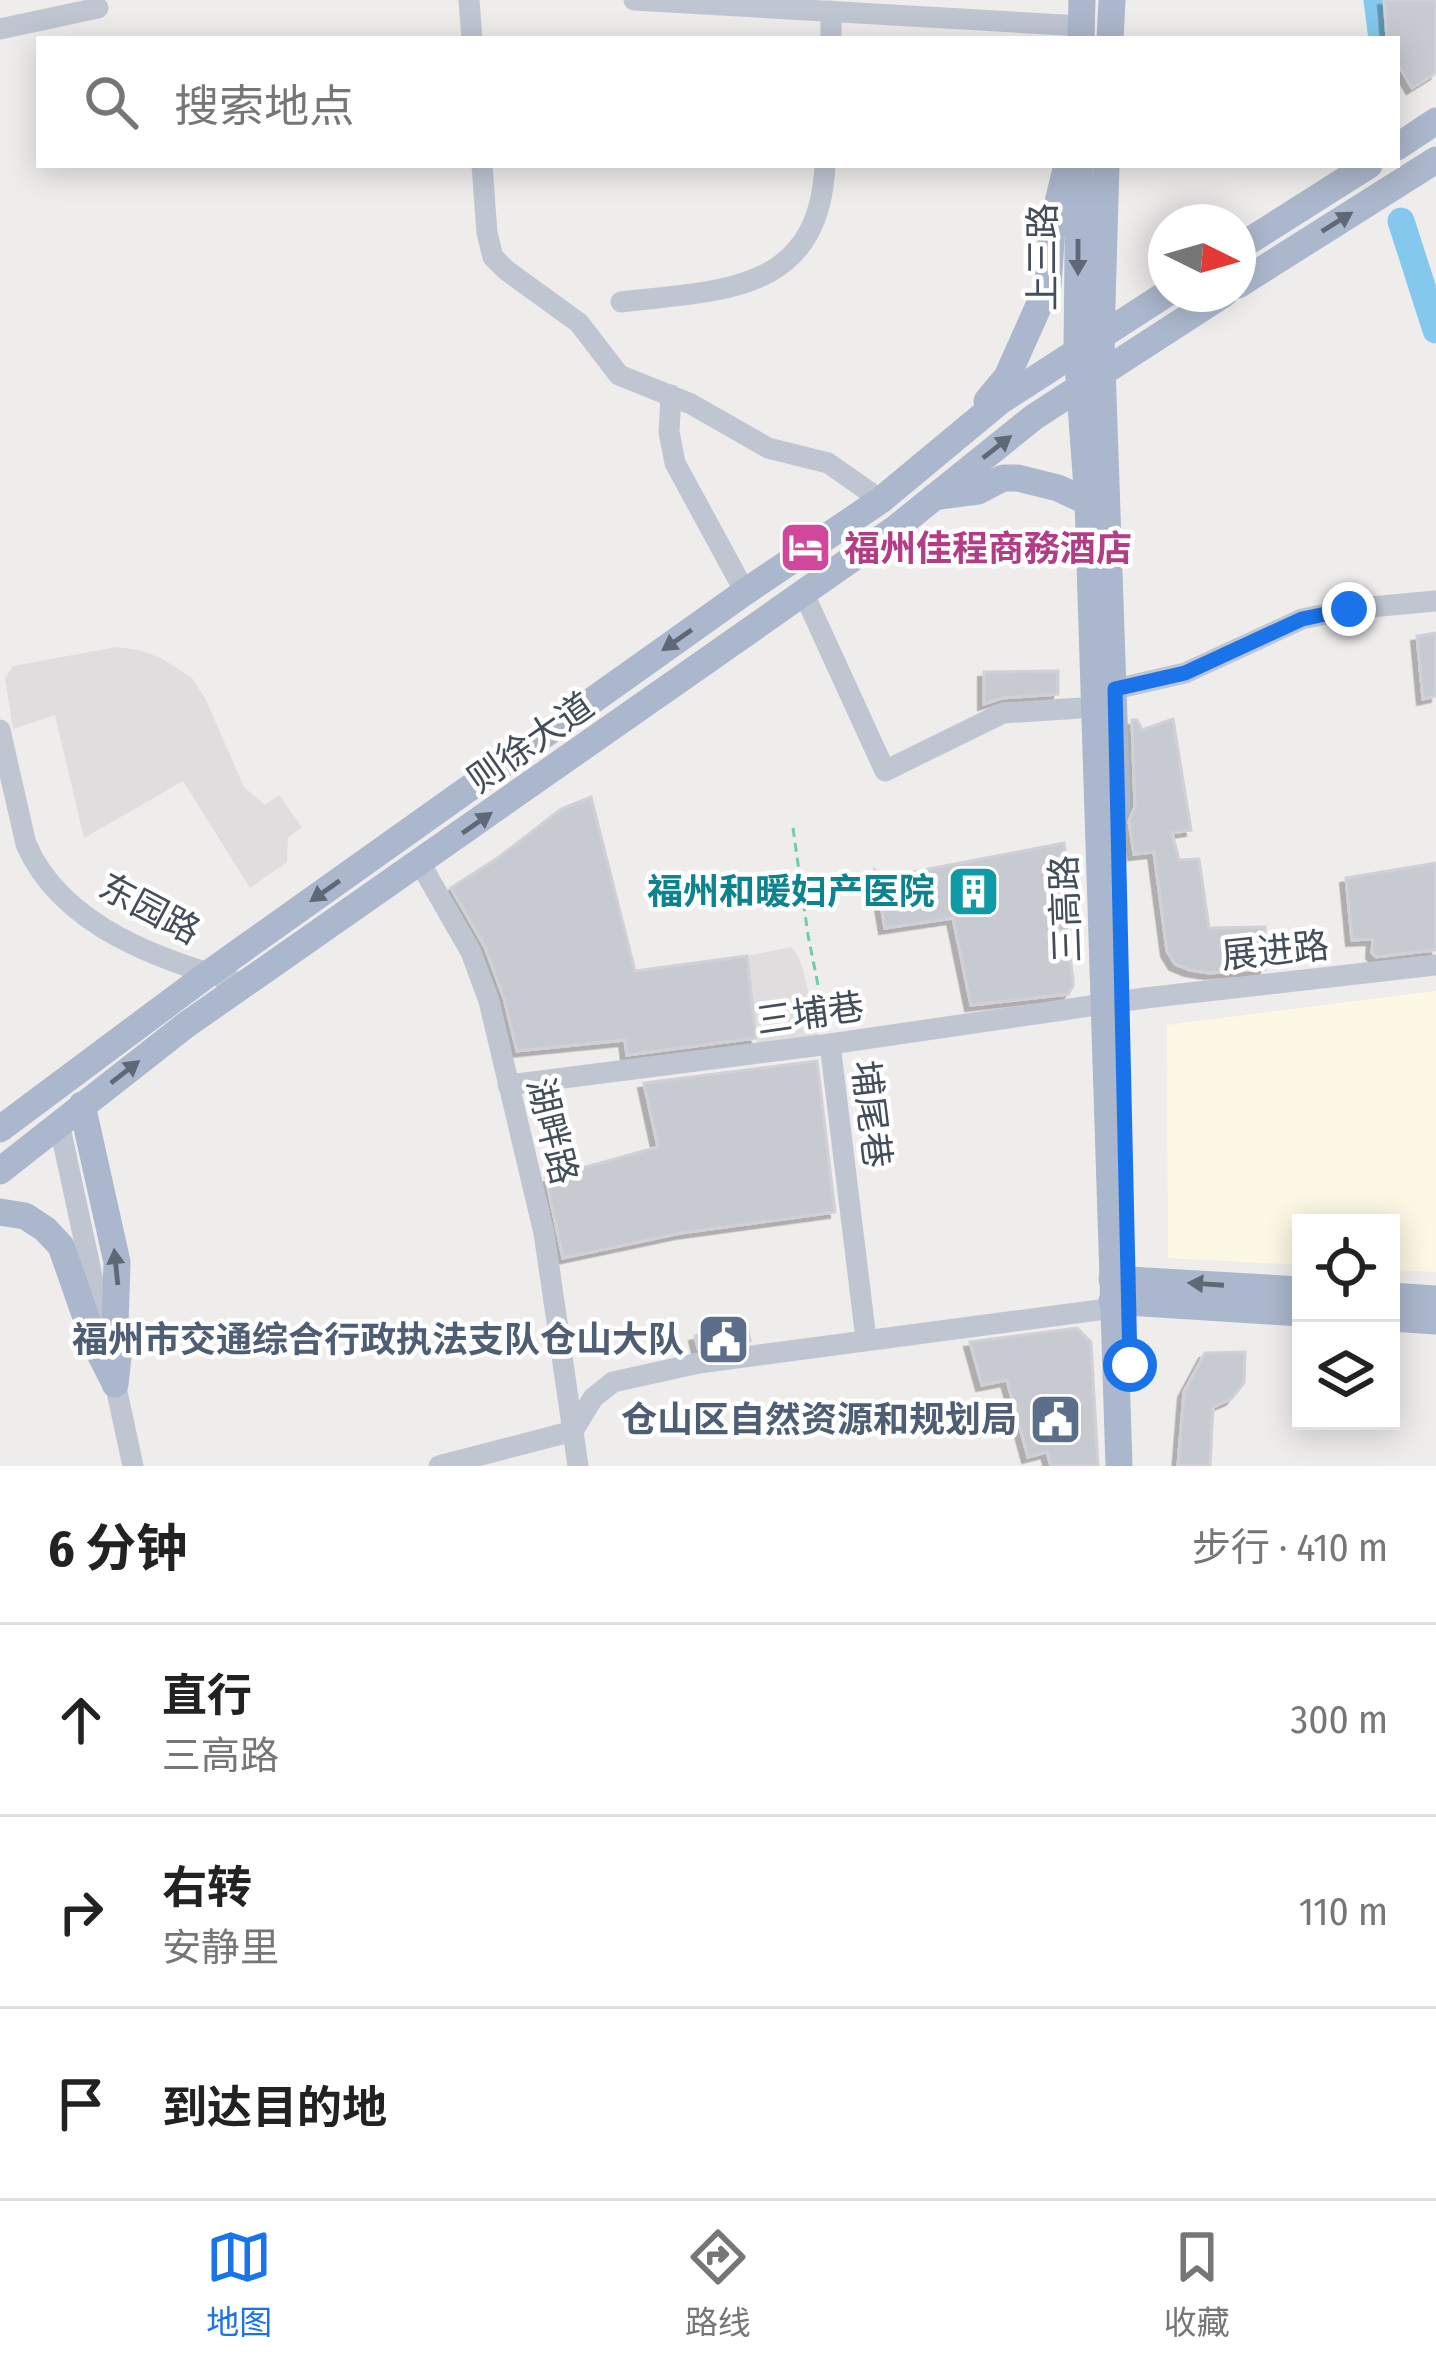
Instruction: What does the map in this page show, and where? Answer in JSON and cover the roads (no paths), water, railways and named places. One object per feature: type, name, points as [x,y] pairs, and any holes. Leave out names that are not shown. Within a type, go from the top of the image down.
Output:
[{"type":"main road","points":[[1110,36],[1112,0]]},
{"type":"main road","points":[[1400,145],[1436,121]]},
{"type":"main road","points":[[1256,274],[1436,160]]},
{"type":"main road","points":[[926,463],[994,395],[1012,365],[1048,285],[1052,227],[1065,168]]},
{"type":"main road","name":"上三路","points":[[1079,168],[1089,343]]},
{"type":"main road","name":"上三路","points":[[1089,343],[1106,168]]},
{"type":"main road","points":[[1256,237],[1364,168]]},
{"type":"main road","name":"则徐大道","points":[[0,1129],[208,974],[881,500],[999,402],[1148,305]]},
{"type":"main road","name":"则徐大道","points":[[0,1171],[186,1025],[804,594],[896,528],[1034,417],[1196,312]]},
{"type":"main road","points":[[1089,343],[1090,382]]},
{"type":"main road","name":"三高路","points":[[1090,382],[1088,502],[1105,698]]},
{"type":"main road","name":"三高路","points":[[1090,382],[1105,698],[1121,1296],[1119,1466]]},
{"type":"main road","points":[[934,496],[978,491],[990,482],[1018,478],[1088,502]]},
{"type":"main road","points":[[82,1105],[117,1262],[115,1384]]},
{"type":"main road","points":[[0,1212],[25,1216],[62,1246],[95,1346],[115,1384]]},
{"type":"main road","points":[[1121,1296],[1292,1290]]},
{"type":"main road","points":[[1121,1296],[1292,1311]]},
{"type":"main road","name":"三高路","points":[[1121,1296],[1134,1466]]},
{"type":"main road","points":[[1400,1297],[1436,1299]]},
{"type":"main road","points":[[1400,1319],[1436,1322]]},
{"type":"street","points":[[469,0],[472,36]]},
{"type":"street","points":[[634,0],[1081,22]]},
{"type":"street","points":[[0,29],[98,8]]},
{"type":"street","points":[[831,10],[831,36]]},
{"type":"street","points":[[482,168],[487,233],[494,257],[579,323],[619,376],[671,395],[768,448],[827,463],[881,500]]},
{"type":"street","points":[[621,302],[738,287],[771,272],[812,229],[821,205],[825,168]]},
{"type":"street","points":[[671,395],[669,432],[674,463],[746,592]]},
{"type":"street","points":[[804,594],[885,771],[1004,713],[1105,698],[1185,673],[1302,619],[1436,601]]},
{"type":"street","name":"东园路","points":[[0,730],[26,844],[54,886],[98,925],[132,943],[245,984]]},
{"type":"street","name":"湖畔路","points":[[419,863],[476,963],[489,1001],[544,1233],[578,1466]]},
{"type":"street","name":"展进路","points":[[1112,1004],[1436,965]]},
{"type":"street","name":"三埔巷","points":[[508,1085],[1112,1004]]},
{"type":"street","name":"埔尾巷","points":[[830,1044],[866,1339]]},
{"type":"street","points":[[59,1124],[133,1466]]},
{"type":"street","points":[[439,1466],[573,1431],[593,1398],[613,1382],[699,1363],[1121,1296]]},
{"type":"waterway","points":[[1377,0],[1382,36]]},
{"type":"waterway","points":[[1401,221],[1436,330]]},
{"type":"place","name":"福州佳程商務酒店","points":[[805,548]]},
{"type":"place","name":"福州和暖妇产医院","points":[[974,891]]},
{"type":"place","name":"福州市交通综合行政执法支队仓山大队","points":[[723,1339]]},
{"type":"place","name":"仓山区自然资源和规划局","points":[[1056,1419]]}]
